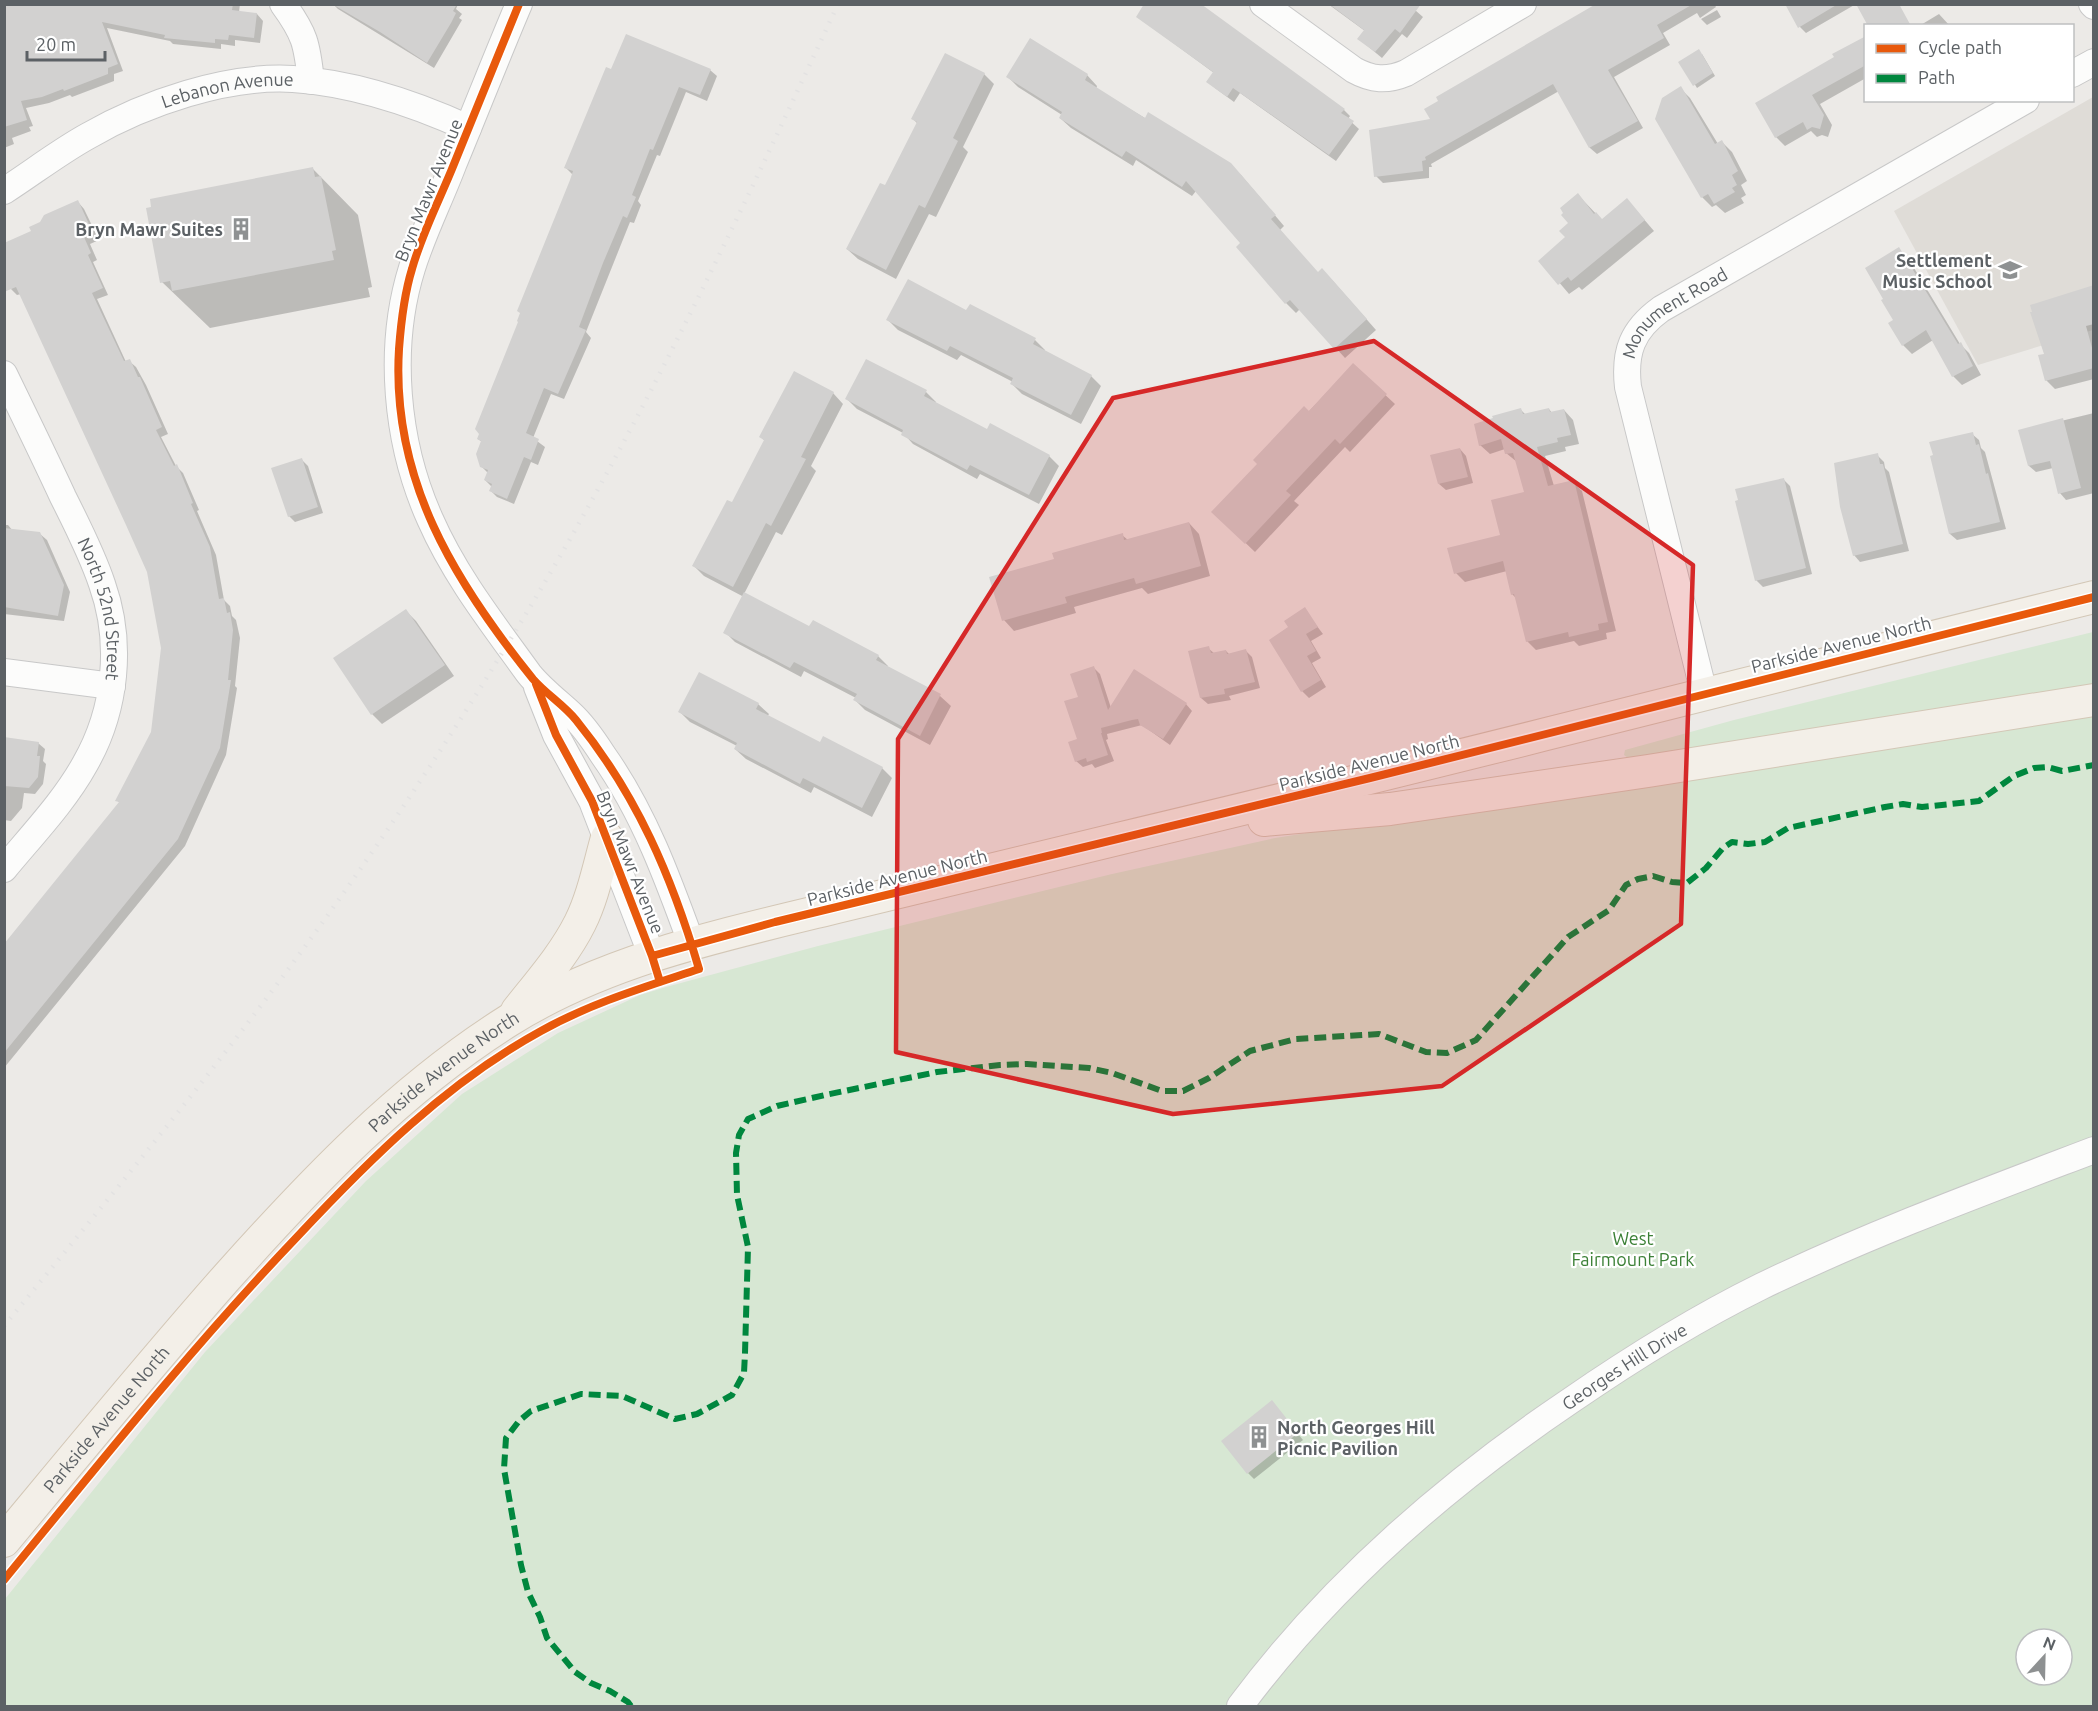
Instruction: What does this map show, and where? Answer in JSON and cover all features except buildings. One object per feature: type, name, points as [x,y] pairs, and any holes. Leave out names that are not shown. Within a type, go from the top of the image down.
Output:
[{"type":"main road","name":"Parkside Avenue North","points":[[4,1541],[150,1364],[326,1170],[417,1087],[454,1058],[511,1019],[570,988],[652,956],[775,922],[1162,829],[2094,597]]},
{"type":"main road","points":[[1162,829],[1390,809],[1648,771],[2094,700]]},
{"type":"main road","points":[[511,1019],[555,962],[580,922],[588,904],[607,838]]},
{"type":"street","points":[[283,4],[300,27],[311,81]]},
{"type":"street","name":"Bryn Mawr Avenue","points":[[519,4],[411,271],[401,330],[398,383],[401,424],[412,474],[442,544],[474,599],[535,681],[574,717],[603,754],[627,791],[661,860],[692,945]]},
{"type":"street","points":[[1263,4],[1354,70],[1380,80],[1406,73],[1523,4]]},
{"type":"street","points":[[2074,73],[2094,62]]},
{"type":"street","name":"Lebanon Avenue","points":[[4,191],[87,136],[112,123],[164,101],[202,90],[240,83],[290,79],[348,87],[430,111],[468,128]]},
{"type":"street","name":"Monument Road","points":[[1704,693],[1628,387],[1627,356],[1635,336],[1648,318],[1661,309],[2023,102]]},
{"type":"street","name":"North 52nd Street","points":[[4,374],[71,513],[102,585],[112,629],[112,686],[100,732],[85,764],[63,796],[4,868]]},
{"type":"street","points":[[4,672],[112,686]]},
{"type":"street","name":"Bryn Mawr Avenue","points":[[535,681],[556,735],[592,801],[652,956]]},
{"type":"street","name":"Georges Hill Drive","points":[[1240,1707],[1298,1634],[1383,1546],[1475,1468],[1595,1384],[1706,1316],[1812,1262],[1920,1215],[2094,1150]]},
{"type":"highlighted area","points":[[1374,341],[1693,565],[1681,924],[1442,1086],[1173,1114],[896,1052],[898,739],[1113,398]]},
{"type":"shaded area","name":"Settlement Music School","points":[[2093,97],[2093,330],[1978,365],[1894,211]]},
{"type":"green space","points":[[2093,632],[2093,686],[1641,757],[1628,758],[1624,755],[1625,750],[1734,720]]},
{"type":"green space","name":"West Fairmount Park","points":[[2093,710],[2093,1706],[5,1706],[5,1599],[205,1352],[366,1181],[462,1094],[558,1033],[640,995],[818,946],[1112,874],[1275,838]]},
{"type":"railway","points":[[4,1326],[175,1116],[311,939],[414,791],[479,690],[583,516],[660,373],[769,152],[838,4]]},
{"type":"marked path","points":[[631,1706],[610,1691],[591,1683],[575,1672],[547,1638],[528,1592],[521,1565],[504,1469],[506,1438],[519,1421],[531,1411],[581,1394],[622,1396],[675,1419],[697,1414],[732,1395],[744,1373],[748,1247],[737,1195],[736,1153],[739,1135],[748,1119],[777,1106],[825,1095],[937,1072],[1000,1065],[1027,1064],[1089,1068],[1112,1073],[1162,1091],[1183,1091],[1209,1078],[1250,1051],[1296,1039],[1379,1034],[1426,1052],[1447,1053],[1476,1040],[1568,937],[1609,910],[1626,885],[1638,879],[1653,876],[1672,882],[1687,883],[1732,842],[1748,844],[1765,842],[1788,828],[1903,804],[1922,807],[1979,801],[2014,776],[2034,768],[2048,767],[2062,771],[2094,765]]},
{"type":"cycle path","points":[[4,1580],[147,1406],[257,1279],[352,1180],[410,1125],[473,1074],[541,1031],[599,1004],[699,969],[677,902],[635,807],[598,748],[566,709],[533,679],[504,642],[454,566],[433,526],[417,485],[405,442],[399,396],[399,349],[409,279],[426,229],[519,4]]},
{"type":"cycle path","points":[[652,956],[775,922],[1370,778],[2094,597]]},
{"type":"cycle path","points":[[536,684],[556,735],[592,801],[660,982]]},
{"type":"place","name":"Bryn Mawr Suites","points":[[241,229]]},
{"type":"place","name":"Settlement Music School","points":[[2010,270]]},
{"type":"place","name":"North Georges Hill Picnic Pavilion","points":[[1259,1437]]}]
